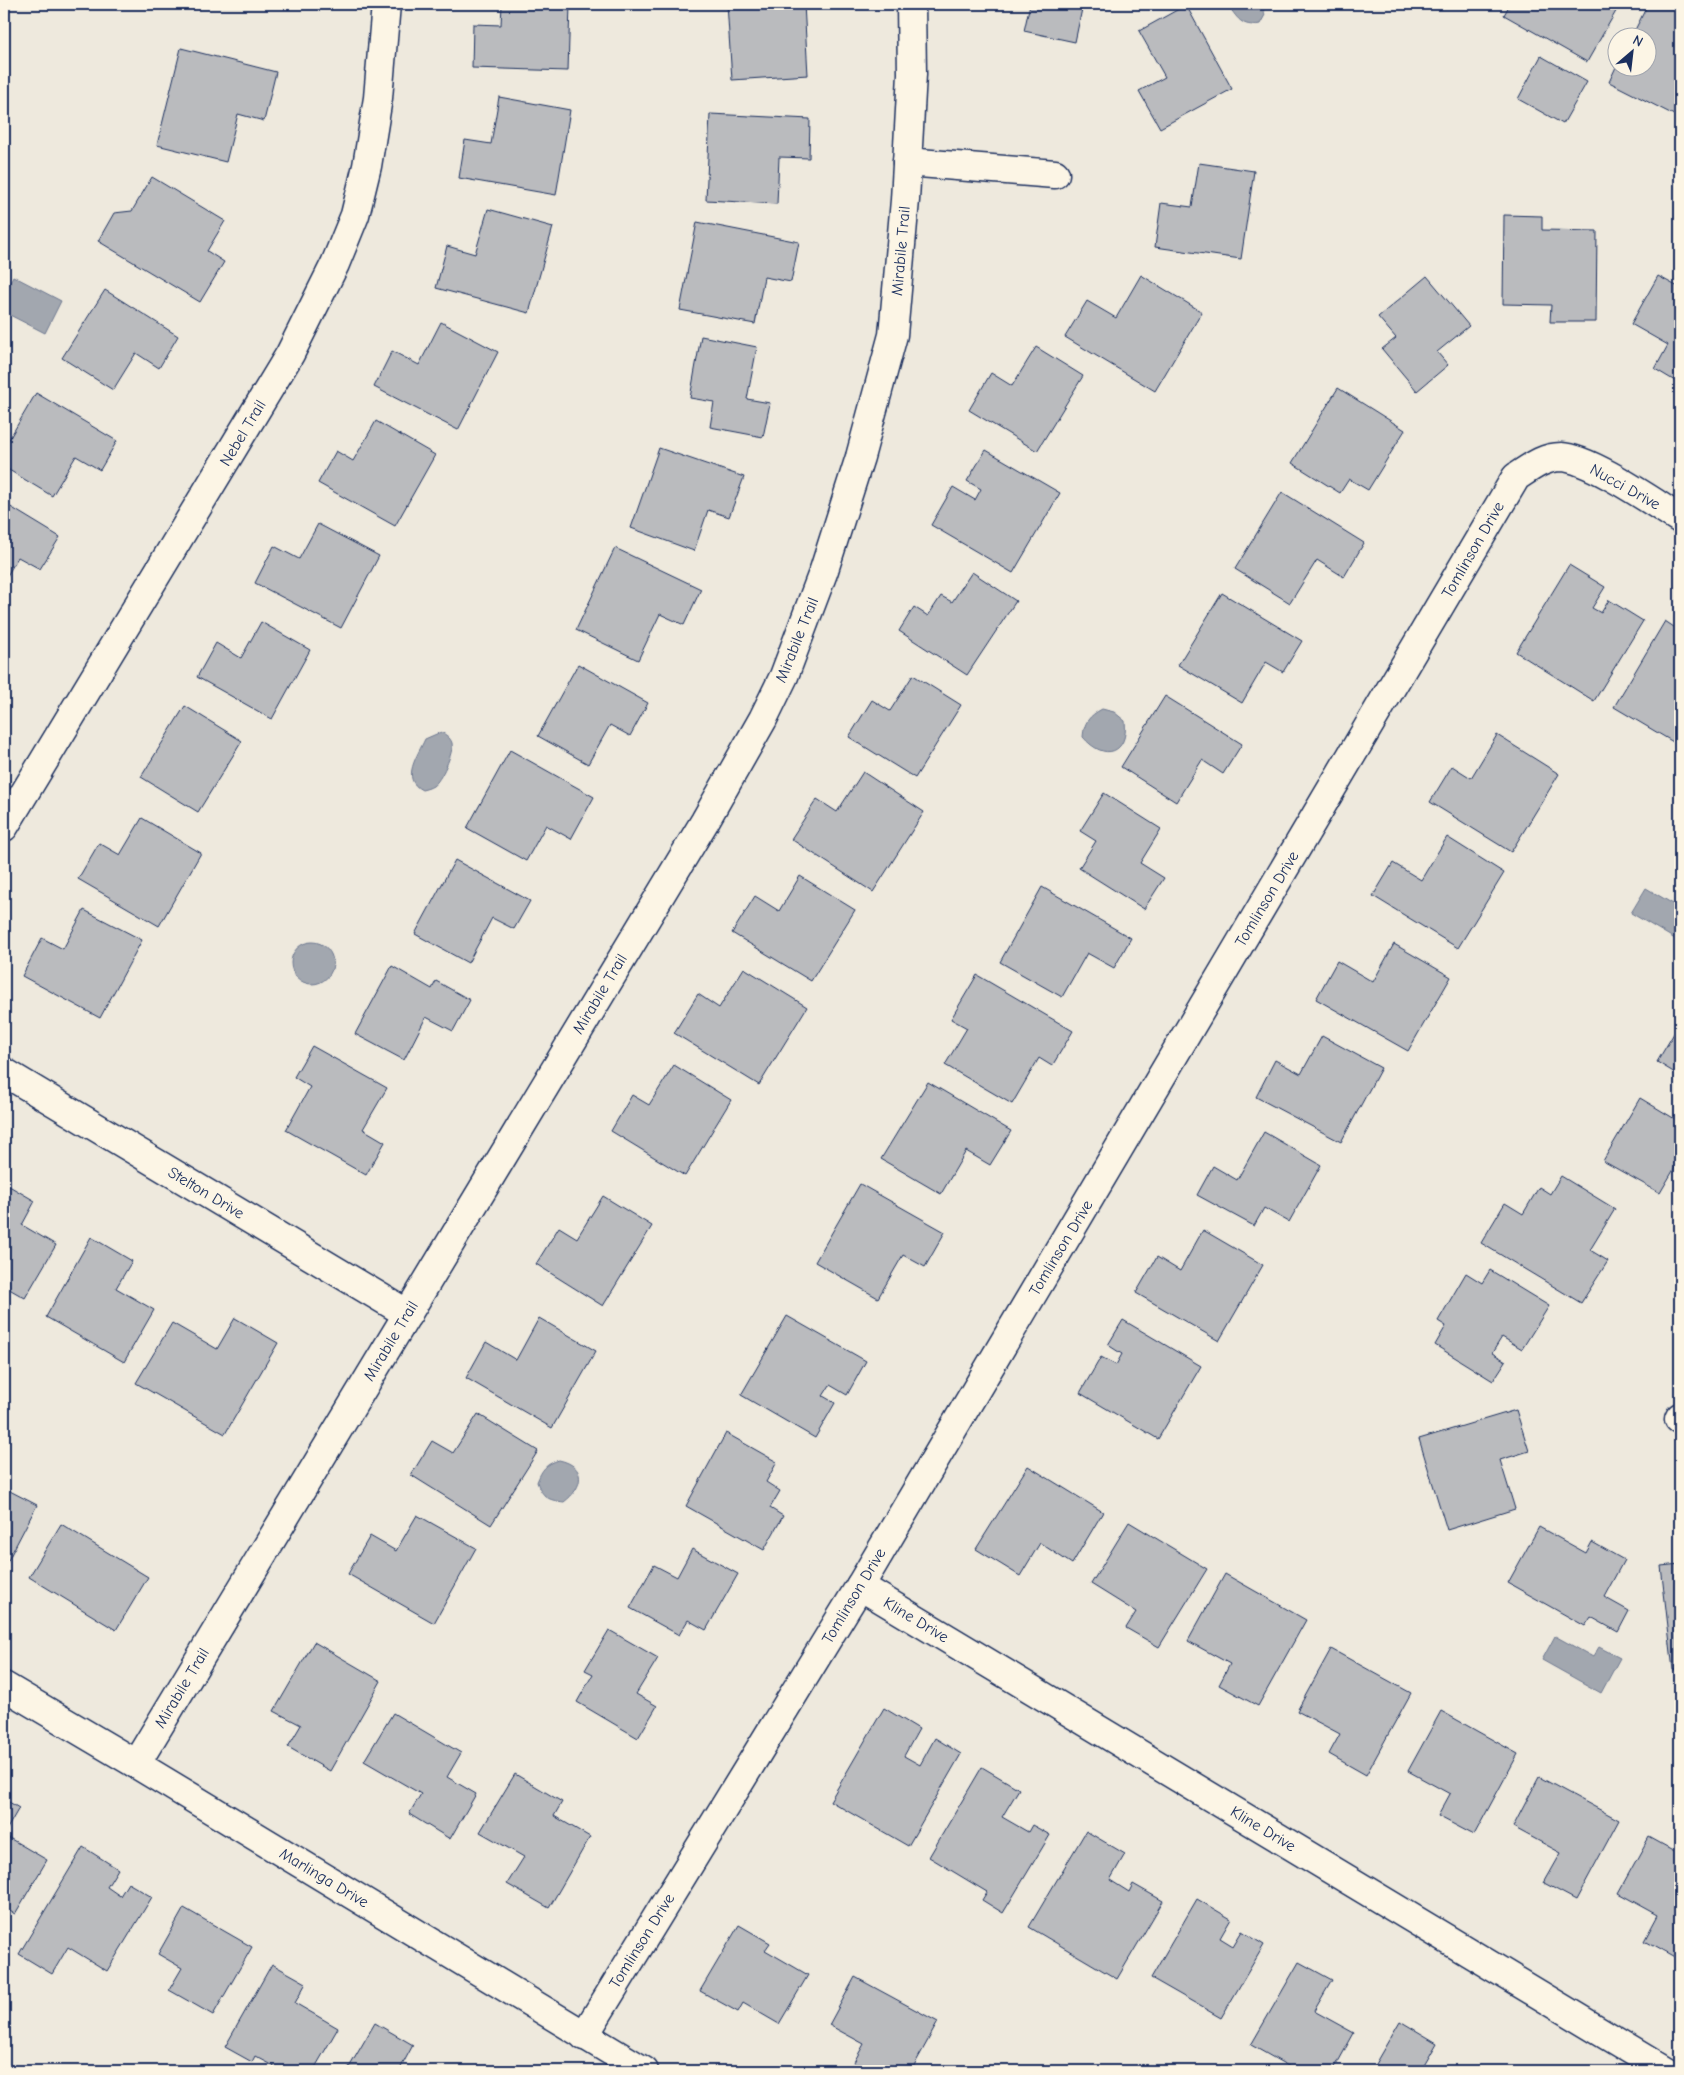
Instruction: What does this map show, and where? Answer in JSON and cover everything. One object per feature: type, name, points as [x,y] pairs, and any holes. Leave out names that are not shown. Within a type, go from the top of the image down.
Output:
[{"type":"street","name":"Nebel Trail","points":[[4,827],[290,354],[335,264],[356,215],[368,166],[378,98],[386,4]]},
{"type":"street","name":"Mirabile Trail","points":[[136,1764],[705,821],[763,719],[784,676],[830,554],[860,457],[893,335],[901,253],[912,74],[911,4]]},
{"type":"street","points":[[907,162],[1055,174]]},
{"type":"street","name":"Nucci Drive","points":[[1538,462],[1561,457],[1587,465],[1611,476],[1680,519]]},
{"type":"street","name":"Tomlinson Drive","points":[[584,2036],[860,1586],[1470,558],[1497,508],[1516,478],[1538,462]]},
{"type":"street","name":"Stelton Drive","points":[[4,1072],[408,1314]]},
{"type":"street","name":"Kline Drive","points":[[860,1586],[1666,2071]]},
{"type":"street","name":"Marlinga Drive","points":[[4,1686],[644,2071]]},
{"type":"shaded area","points":[[1227,4],[1262,4],[1265,15],[1260,24],[1244,23]]},
{"type":"shaded area","points":[[13,276],[61,301],[45,333],[4,312],[4,295]]},
{"type":"shaded area","points":[[1102,709],[1114,712],[1125,721],[1123,741],[1113,751],[1099,750],[1083,737],[1088,720]]},
{"type":"shaded area","points":[[441,732],[452,743],[449,759],[436,783],[422,790],[412,780],[411,773],[415,759],[425,739]]},
{"type":"shaded area","points":[[1646,888],[1680,908],[1680,942],[1631,913]]},
{"type":"shaded area","points":[[308,942],[316,942],[327,948],[333,963],[327,978],[316,984],[308,984],[297,978],[291,967],[291,959],[297,948]]},
{"type":"shaded area","points":[[559,1460],[574,1467],[580,1478],[576,1490],[564,1502],[544,1495],[537,1482],[545,1468]]},
{"type":"shaded area","points":[[1555,1636],[1593,1657],[1599,1647],[1620,1658],[1601,1693],[1542,1660]]},
{"type":"building","points":[[502,4],[570,4],[568,71],[472,68],[473,24],[501,25]]},
{"type":"building","points":[[727,4],[804,4],[808,75],[732,80]]},
{"type":"building","points":[[1030,4],[1083,4],[1075,42],[1024,31]]},
{"type":"building","points":[[1510,4],[1616,4],[1619,6],[1587,62],[1504,15]]},
{"type":"building","points":[[1648,4],[1673,4],[1680,7],[1680,38],[1678,43],[1680,44],[1680,118],[1609,82],[1611,78],[1656,78],[1656,28],[1636,28]]},
{"type":"building","points":[[1186,5],[1232,89],[1160,128],[1139,91],[1165,77],[1139,31]]},
{"type":"building","points":[[181,48],[276,72],[264,121],[238,114],[226,162],[157,145]]},
{"type":"building","points":[[1541,56],[1587,82],[1563,124],[1518,99]]},
{"type":"building","points":[[499,97],[570,110],[556,195],[459,178],[465,140],[491,144]]},
{"type":"building","points":[[710,114],[810,119],[809,158],[779,157],[777,204],[706,200]]},
{"type":"building","points":[[1199,163],[1254,171],[1241,259],[1155,247],[1161,203],[1192,207]]},
{"type":"building","points":[[152,177],[225,221],[207,251],[224,262],[200,302],[98,241],[114,213],[132,211]]},
{"type":"building","points":[[488,209],[553,227],[529,313],[436,288],[447,246],[475,254]]},
{"type":"building","points":[[1504,215],[1542,216],[1542,230],[1597,231],[1596,322],[1550,322],[1551,305],[1503,304]]},
{"type":"building","points":[[697,222],[799,242],[791,282],[764,277],[755,324],[680,310]]},
{"type":"building","points":[[1141,275],[1202,312],[1155,391],[1065,337],[1087,301],[1116,318]]},
{"type":"building","points":[[1427,276],[1469,326],[1437,352],[1448,365],[1417,391],[1382,349],[1396,338],[1378,317]]},
{"type":"building","points":[[1658,276],[1680,288],[1680,384],[1655,369],[1668,345],[1631,324]]},
{"type":"building","points":[[105,290],[178,336],[159,368],[136,353],[113,390],[62,358]]},
{"type":"building","points":[[441,322],[498,352],[458,430],[374,387],[392,351],[419,365]]},
{"type":"building","points":[[701,336],[757,347],[747,399],[770,403],[763,437],[710,427],[714,402],[690,398]]},
{"type":"building","points":[[1036,347],[1083,376],[1037,451],[969,410],[991,373],[1012,386]]},
{"type":"building","points":[[1338,388],[1405,430],[1368,490],[1349,479],[1340,493],[1292,463]]},
{"type":"building","points":[[36,393],[117,441],[100,470],[76,456],[52,496],[4,467],[4,448]]},
{"type":"building","points":[[376,421],[435,455],[395,526],[318,483],[336,451],[353,461]]},
{"type":"building","points":[[659,448],[744,477],[729,517],[708,510],[694,551],[631,528]]},
{"type":"building","points":[[986,450],[1060,493],[1013,573],[931,525],[953,487],[975,500],[981,489],[967,481]]},
{"type":"building","points":[[1282,492],[1364,543],[1344,577],[1317,560],[1290,603],[1235,569]]},
{"type":"building","points":[[4,503],[60,537],[40,569],[18,557],[4,581]]},
{"type":"building","points":[[318,524],[379,556],[341,628],[255,583],[274,546],[299,559]]},
{"type":"building","points":[[615,548],[701,589],[684,625],[660,614],[638,660],[576,630]]},
{"type":"building","points":[[1569,565],[1605,587],[1592,608],[1601,613],[1609,600],[1643,621],[1594,701],[1516,652]]},
{"type":"building","points":[[972,572],[1016,601],[967,675],[899,631],[914,607],[928,616],[941,596],[952,602]]},
{"type":"building","points":[[1222,593],[1302,641],[1283,672],[1266,662],[1242,703],[1178,665]]},
{"type":"building","points":[[1665,621],[1680,631],[1680,746],[1614,707]]},
{"type":"building","points":[[261,622],[310,650],[272,719],[197,677],[216,643],[241,658]]},
{"type":"building","points":[[578,664],[648,703],[630,736],[610,725],[588,764],[538,736]]},
{"type":"building","points":[[913,675],[961,705],[915,778],[849,737],[872,700],[890,711]]},
{"type":"building","points":[[1165,696],[1242,744],[1223,774],[1202,760],[1176,802],[1121,767]]},
{"type":"building","points":[[185,706],[242,741],[198,812],[141,777]]},
{"type":"building","points":[[1497,735],[1559,774],[1511,852],[1430,802],[1452,766],[1471,778]]},
{"type":"building","points":[[510,750],[594,797],[571,839],[546,825],[526,861],[467,828]]},
{"type":"building","points":[[863,772],[924,812],[873,892],[791,839],[817,799],[837,812]]},
{"type":"building","points":[[1104,793],[1161,829],[1140,863],[1164,878],[1144,909],[1079,868],[1096,841],[1080,831]]},
{"type":"building","points":[[142,818],[201,853],[159,926],[78,879],[99,843],[120,855]]},
{"type":"building","points":[[1447,837],[1504,873],[1458,948],[1373,896],[1393,863],[1421,880]]},
{"type":"building","points":[[455,860],[530,901],[514,929],[492,918],[468,963],[415,934]]},
{"type":"building","points":[[800,876],[855,910],[811,981],[732,933],[755,896],[779,911]]},
{"type":"building","points":[[1042,887],[1131,938],[1114,968],[1087,953],[1062,997],[1000,962]]},
{"type":"building","points":[[84,910],[142,940],[100,1018],[22,976],[42,938],[63,949]]},
{"type":"building","points":[[1394,944],[1451,977],[1408,1051],[1316,999],[1337,961],[1373,982]]},
{"type":"building","points":[[392,966],[432,989],[436,981],[470,1000],[453,1031],[426,1017],[404,1060],[355,1034]]},
{"type":"building","points":[[744,968],[807,1007],[759,1085],[674,1033],[698,994],[719,1008]]},
{"type":"building","points":[[977,975],[1073,1031],[1052,1066],[1039,1058],[1012,1104],[945,1065],[967,1028],[951,1019]]},
{"type":"building","points":[[1680,1023],[1680,1076],[1657,1062]]},
{"type":"building","points":[[1322,1036],[1381,1068],[1341,1142],[1256,1097],[1275,1060],[1301,1074]]},
{"type":"building","points":[[312,1046],[387,1088],[363,1129],[385,1142],[366,1175],[286,1130],[310,1087],[294,1077]]},
{"type":"building","points":[[674,1065],[731,1100],[685,1176],[611,1131],[632,1095],[649,1105]]},
{"type":"building","points":[[928,1082],[1011,1131],[990,1165],[966,1151],[941,1194],[881,1159]]},
{"type":"building","points":[[1640,1098],[1680,1122],[1680,1166],[1677,1164],[1660,1193],[1603,1161]]},
{"type":"building","points":[[1264,1132],[1321,1165],[1289,1222],[1264,1208],[1254,1226],[1197,1195],[1213,1166],[1237,1180]]},
{"type":"building","points":[[1561,1176],[1615,1209],[1590,1250],[1608,1261],[1581,1303],[1481,1243],[1505,1203],[1523,1214],[1539,1187],[1550,1194]]},
{"type":"building","points":[[4,1183],[35,1201],[22,1225],[56,1245],[25,1298],[4,1286]]},
{"type":"building","points":[[860,1184],[945,1232],[925,1267],[903,1255],[878,1298],[815,1262]]},
{"type":"building","points":[[603,1196],[652,1226],[603,1306],[536,1264],[559,1227],[577,1238]]},
{"type":"building","points":[[1203,1230],[1263,1265],[1219,1341],[1136,1293],[1157,1257],[1180,1271]]},
{"type":"building","points":[[91,1237],[132,1261],[116,1288],[154,1310],[124,1362],[46,1317]]},
{"type":"building","points":[[1490,1270],[1549,1306],[1522,1349],[1502,1337],[1492,1353],[1506,1361],[1493,1381],[1435,1345],[1446,1326],[1438,1321],[1466,1273],[1482,1283]]},
{"type":"building","points":[[787,1316],[866,1361],[847,1395],[830,1385],[823,1396],[835,1403],[815,1438],[741,1395]]},
{"type":"building","points":[[235,1318],[278,1343],[225,1434],[136,1383],[172,1323],[217,1349]]},
{"type":"building","points":[[539,1318],[596,1351],[552,1428],[466,1378],[486,1342],[516,1360]]},
{"type":"building","points":[[1123,1320],[1201,1366],[1158,1439],[1080,1393],[1101,1357],[1116,1365],[1122,1354],[1108,1345]]},
{"type":"building","points":[[1516,1410],[1529,1451],[1500,1460],[1515,1509],[1447,1530],[1419,1439]]},
{"type":"building","points":[[478,1414],[538,1451],[491,1525],[411,1475],[432,1441],[453,1453]]},
{"type":"building","points":[[726,1433],[777,1462],[766,1482],[780,1491],[770,1508],[783,1516],[764,1550],[686,1506]]},
{"type":"building","points":[[1028,1466],[1103,1512],[1072,1564],[1040,1543],[1020,1576],[976,1549]]},
{"type":"building","points":[[4,1488],[37,1505],[4,1568]]},
{"type":"building","points":[[417,1515],[476,1548],[434,1623],[348,1574],[370,1536],[396,1551]]},
{"type":"building","points":[[1129,1522],[1207,1569],[1159,1647],[1126,1628],[1136,1612],[1091,1584]]},
{"type":"building","points":[[61,1524],[148,1577],[116,1630],[29,1577]]},
{"type":"building","points":[[1539,1527],[1586,1553],[1592,1542],[1624,1560],[1604,1597],[1629,1611],[1618,1632],[1591,1617],[1585,1626],[1508,1583]]},
{"type":"building","points":[[692,1549],[738,1574],[706,1630],[688,1620],[679,1635],[630,1608],[654,1565],[677,1577]]},
{"type":"building","points":[[1680,1564],[1680,1669],[1673,1670],[1661,1566]]},
{"type":"building","points":[[1225,1574],[1306,1620],[1258,1706],[1219,1685],[1230,1664],[1188,1641]]},
{"type":"building","points":[[609,1630],[658,1658],[636,1694],[657,1706],[638,1738],[577,1702],[593,1674],[585,1670]]},
{"type":"building","points":[[314,1642],[381,1681],[330,1771],[288,1747],[301,1725],[274,1711]]},
{"type":"building","points":[[1331,1649],[1411,1693],[1366,1775],[1329,1754],[1340,1734],[1297,1711]]},
{"type":"building","points":[[884,1708],[919,1729],[904,1756],[920,1765],[935,1738],[961,1754],[908,1846],[830,1801]]},
{"type":"building","points":[[1441,1711],[1518,1754],[1474,1835],[1438,1816],[1450,1794],[1408,1771]]},
{"type":"building","points":[[393,1713],[461,1753],[447,1777],[476,1794],[450,1839],[409,1814],[421,1794],[364,1761]]},
{"type":"building","points":[[982,1767],[1019,1789],[1002,1817],[1028,1832],[1032,1825],[1050,1835],[1003,1913],[982,1900],[987,1892],[929,1857]]},
{"type":"building","points":[[515,1774],[562,1802],[554,1816],[590,1837],[549,1908],[507,1884],[524,1857],[480,1832]]},
{"type":"building","points":[[1539,1777],[1619,1820],[1576,1900],[1544,1883],[1561,1853],[1513,1827]]},
{"type":"building","points":[[4,1799],[19,1808],[4,1834]]},
{"type":"building","points":[[1086,1831],[1125,1854],[1110,1880],[1129,1892],[1133,1884],[1163,1901],[1117,1979],[1029,1927]]},
{"type":"building","points":[[4,1835],[47,1860],[15,1914],[4,1908]]},
{"type":"building","points":[[1649,1837],[1680,1854],[1680,1961],[1644,1941],[1658,1915],[1618,1893]]},
{"type":"building","points":[[83,1847],[118,1869],[107,1887],[120,1896],[128,1883],[152,1897],[107,1971],[68,1947],[52,1974],[19,1954]]},
{"type":"building","points":[[1197,1899],[1231,1919],[1220,1938],[1233,1946],[1242,1931],[1264,1945],[1221,2018],[1151,1978]]},
{"type":"building","points":[[184,1908],[252,1947],[213,2015],[169,1990],[182,1968],[158,1954]]},
{"type":"building","points":[[739,1925],[770,1943],[765,1950],[808,1975],[779,2024],[743,2003],[738,2012],[700,1991]]},
{"type":"building","points":[[1299,1962],[1332,1980],[1314,2011],[1354,2033],[1333,2071],[1297,2071],[1251,2045]]},
{"type":"building","points":[[272,1964],[306,1983],[295,2003],[338,2028],[313,2071],[271,2071],[274,2066],[255,2056],[252,2062],[225,2047]]},
{"type":"building","points":[[855,1977],[938,2022],[911,2071],[849,2071],[864,2044],[829,2025]]},
{"type":"building","points":[[1400,2021],[1437,2043],[1422,2069],[1425,2071],[1371,2071]]},
{"type":"building","points":[[375,2023],[413,2045],[399,2071],[347,2071]]}]
